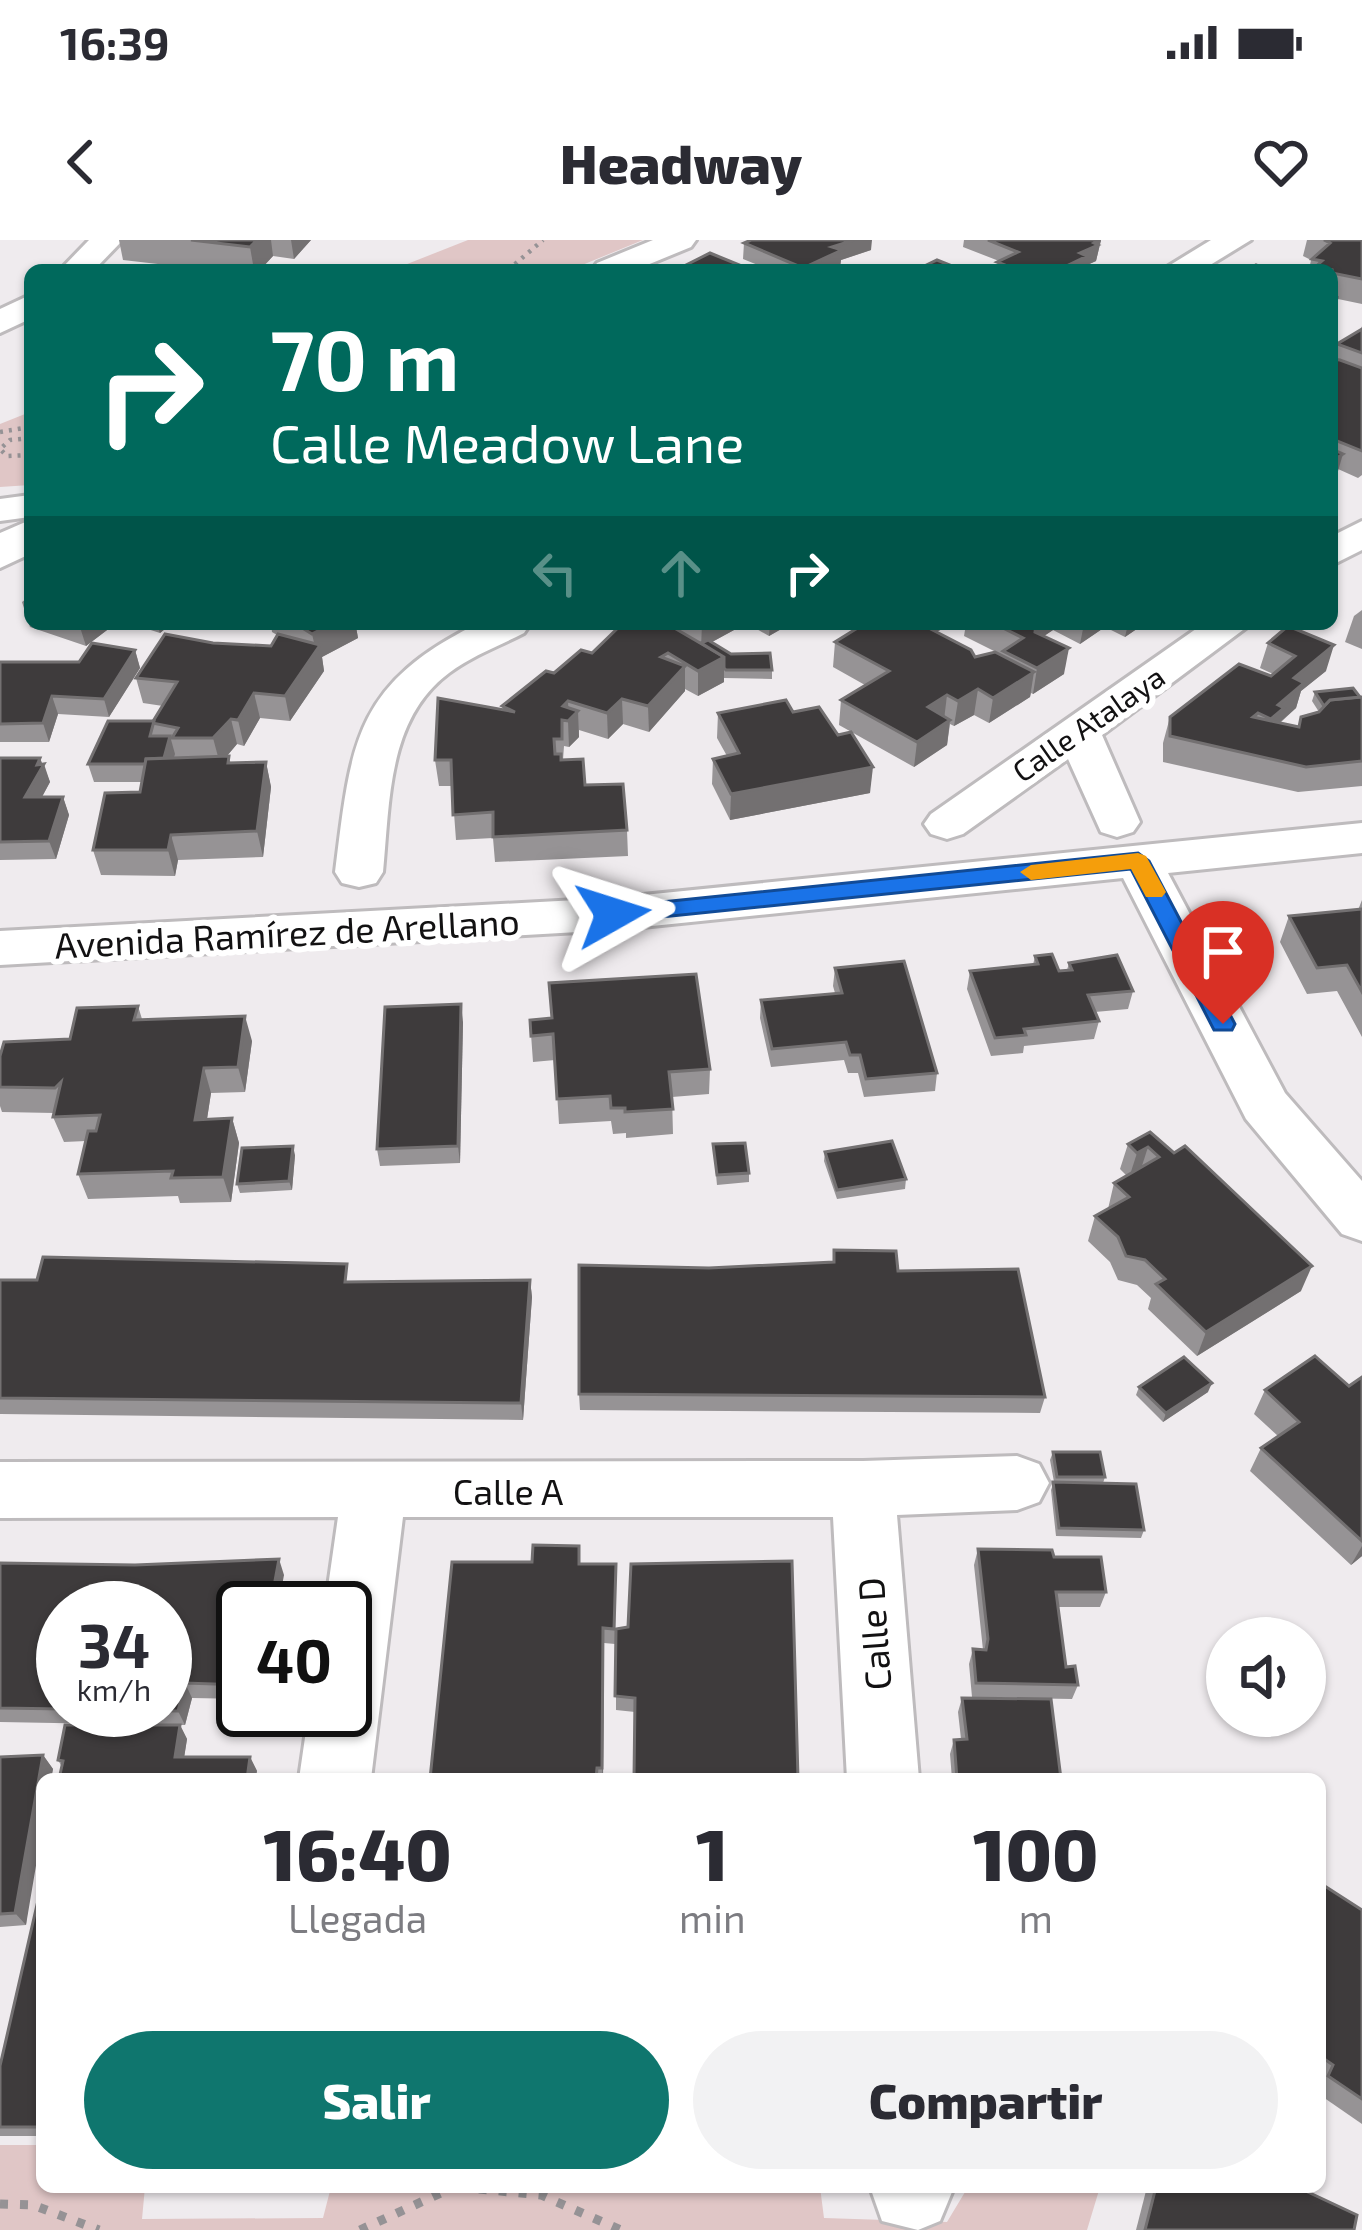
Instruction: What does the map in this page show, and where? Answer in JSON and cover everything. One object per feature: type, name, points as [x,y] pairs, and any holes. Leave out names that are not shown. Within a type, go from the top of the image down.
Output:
[{"type":"street","points":[[82,264],[107,240]]},
{"type":"street","points":[[622,264],[680,240]]},
{"type":"street","points":[[1189,264],[1235,240]]},
{"type":"street","points":[[358,872],[377,736],[392,705],[434,664],[498,630]]},
{"type":"street","name":"Calle Atalaya","points":[[947,824],[1221,630]]},
{"type":"street","points":[[1078,728],[1127,841],[1265,1105],[1362,1219]]},
{"type":"street","name":"Avenida Ramírez de Arellano","points":[[0,949],[613,914],[1127,841],[1362,838]]},
{"type":"street","name":"Calle A","points":[[0,1490],[863,1489],[1017,1483]]},
{"type":"street","name":"Calle D","points":[[863,1489],[883,1773]]},
{"type":"street","points":[[362,1581],[374,1490]]},
{"type":"street","points":[[336,1773],[341,1737]]},
{"type":"path","points":[[515,264],[543,240]]},
{"type":"path","points":[[0,433],[10,440]]},
{"type":"path","points":[[2,455],[0,449],[10,440],[24,439]]},
{"type":"path","points":[[360,2230],[443,2193]]},
{"type":"path","points":[[520,2193],[541,2195],[621,2230]]},
{"type":"path","points":[[0,2204],[33,2205],[99,2230]]},
{"type":"shaded area","points":[[468,240],[643,240],[585,264],[407,264]]},
{"type":"shaded area","points":[[24,414],[24,485],[0,487],[0,424]]},
{"type":"shaded area","points":[[0,2145],[36,2145],[36,2193],[144,2193],[142,2219],[323,2218],[329,2193],[821,2193],[824,2218],[947,2222],[964,2193],[1098,2193],[1087,2230],[0,2230]]},
{"type":"building","points":[[191,240],[257,240],[250,247]]},
{"type":"building","points":[[854,240],[832,247],[842,250],[812,264],[794,264],[744,243]]},
{"type":"building","points":[[988,240],[1100,240],[1080,253],[1087,256],[1070,264],[997,262],[1018,252]]},
{"type":"building","points":[[1324,240],[1362,240],[1362,279],[1338,274],[1338,264],[1319,264],[1322,261],[1312,259],[1330,243]]},
{"type":"building","points":[[710,253],[737,264],[688,264]]},
{"type":"building","points":[[1362,329],[1362,353],[1338,343]]},
{"type":"building","points":[[1338,360],[1362,368],[1362,451],[1338,441]]},
{"type":"building","points":[[616,630],[678,630],[724,657],[698,671],[668,653],[661,657],[685,666],[648,706],[622,699],[607,713],[568,701],[563,706],[578,711],[568,721],[562,720],[562,739],[554,739],[555,754],[561,754],[561,760],[583,759],[585,785],[623,784],[627,830],[493,837],[493,812],[453,815],[451,760],[435,760],[438,698],[515,712],[502,706],[581,650],[592,653]]},
{"type":"building","points":[[854,630],[933,630],[971,650],[975,657],[995,652],[1034,672],[993,698],[978,689],[958,701],[947,695],[928,707],[950,720],[917,742],[841,700],[889,671],[835,642]]},
{"type":"building","points":[[1007,630],[1035,630],[1069,648],[1037,668],[1003,651],[1023,638]]},
{"type":"building","points":[[1283,630],[1298,630],[1334,645],[1294,678],[1304,683],[1278,705],[1284,708],[1271,719],[1258,713],[1253,717],[1299,727],[1301,717],[1319,712],[1330,700],[1362,697],[1362,761],[1306,767],[1170,736],[1170,717],[1239,664],[1271,676],[1295,656],[1268,643]]},
{"type":"building","points":[[165,634],[271,646],[278,634],[320,645],[285,696],[254,693],[238,720],[231,719],[213,738],[172,738],[178,728],[152,723],[177,682],[136,678]]},
{"type":"building","points":[[708,640],[731,654],[770,653],[772,670],[726,670],[724,657],[701,643]]},
{"type":"building","points":[[92,643],[135,650],[104,699],[52,696],[43,723],[0,724],[0,662],[79,662]]},
{"type":"building","points":[[1353,688],[1360,697],[1330,700],[1324,706],[1315,692]]},
{"type":"building","points":[[786,700],[793,712],[819,707],[838,735],[851,732],[873,767],[731,794],[713,759],[739,753],[718,713]]},
{"type":"building","points":[[108,721],[154,721],[150,736],[170,736],[164,758],[146,759],[145,764],[88,764]]},
{"type":"building","points":[[229,756],[228,763],[266,762],[257,831],[171,835],[168,850],[93,850],[105,793],[140,792],[146,759]]},
{"type":"building","points":[[0,758],[40,758],[37,765],[44,764],[25,797],[63,797],[49,841],[0,842]]},
{"type":"building","points":[[1362,909],[1362,992],[1347,965],[1317,968],[1289,916]]},
{"type":"building","points":[[1052,954],[1059,971],[1072,970],[1069,963],[1117,955],[1133,991],[1088,995],[1099,1021],[1024,1029],[1026,1035],[995,1038],[970,971],[1038,964],[1035,956]]},
{"type":"building","points":[[904,961],[937,1073],[866,1079],[860,1055],[850,1055],[846,1042],[772,1049],[761,1000],[842,993],[835,968]]},
{"type":"building","points":[[696,974],[710,1069],[669,1072],[673,1109],[625,1112],[625,1108],[611,1108],[610,1096],[557,1099],[553,1034],[531,1036],[530,1020],[552,1018],[549,983]]},
{"type":"building","points":[[461,1004],[458,1146],[377,1149],[385,1007]]},
{"type":"building","points":[[138,1006],[134,1020],[245,1016],[238,1067],[204,1068],[195,1120],[232,1118],[223,1177],[171,1178],[173,1171],[78,1174],[88,1131],[96,1131],[100,1115],[53,1117],[61,1082],[55,1088],[0,1087],[4,1042],[70,1039],[77,1008]]},
{"type":"building","points":[[1150,1132],[1174,1153],[1185,1146],[1312,1266],[1206,1332],[1156,1284],[1165,1279],[1145,1260],[1126,1256],[1118,1237],[1095,1216],[1129,1197],[1114,1183],[1159,1157],[1148,1147],[1137,1153],[1128,1144]]},
{"type":"building","points":[[892,1141],[906,1179],[837,1190],[825,1152]]},
{"type":"building","points":[[745,1143],[749,1173],[717,1175],[713,1144]]},
{"type":"building","points":[[293,1146],[289,1181],[237,1184],[242,1148]]},
{"type":"building","points":[[834,1250],[896,1251],[898,1271],[1018,1269],[1045,1397],[579,1394],[579,1265],[709,1268],[834,1262]]},
{"type":"building","points":[[43,1257],[347,1264],[345,1282],[530,1280],[521,1403],[0,1398],[0,1280],[37,1280]]},
{"type":"building","points":[[1315,1356],[1349,1386],[1362,1377],[1362,1541],[1261,1448],[1299,1422],[1265,1390]]},
{"type":"building","points":[[1184,1357],[1212,1383],[1166,1413],[1139,1387]]},
{"type":"building","points":[[1053,1452],[1100,1452],[1105,1477],[1057,1477]]},
{"type":"building","points":[[1053,1482],[1136,1484],[1144,1530],[1059,1528]]},
{"type":"building","points":[[533,1545],[579,1546],[579,1564],[616,1564],[614,1629],[603,1628],[602,1768],[597,1773],[431,1773],[452,1562],[532,1562]]},
{"type":"building","points":[[978,1549],[1052,1550],[1054,1557],[1101,1557],[1106,1592],[1056,1592],[1066,1667],[1075,1666],[1078,1685],[976,1683],[973,1649],[986,1650],[988,1639]]},
{"type":"building","points":[[279,1559],[275,1581],[216,1581],[216,1684],[192,1683],[192,1581],[36,1581],[36,1709],[0,1708],[0,1563],[135,1565]]},
{"type":"building","points":[[792,1561],[798,1773],[634,1773],[635,1698],[615,1696],[616,1629],[628,1627],[631,1564]]},
{"type":"building","points":[[962,1698],[1051,1699],[1060,1773],[957,1773],[954,1740],[967,1739]]},
{"type":"building","points":[[63,1737],[178,1737],[175,1757],[250,1757],[248,1773],[60,1773],[63,1761],[58,1760]]},
{"type":"building","points":[[43,1755],[36,1773],[15,1913],[0,1914],[0,1757]]},
{"type":"building","points":[[1326,1887],[1362,1910],[1362,2099],[1328,2076],[1333,2065],[1326,2060]]},
{"type":"building","points":[[36,1909],[36,2127],[0,2127],[0,2066]]},
{"type":"building","points":[[1154,2193],[1310,2193],[1357,2215],[1354,2230],[1145,2230]]},
{"type":"slow traffic","points":[[1031,872],[1138,861],[1154,892]]},
{"type":"route","points":[[613,914],[1138,861],[1223,1024]]}]
